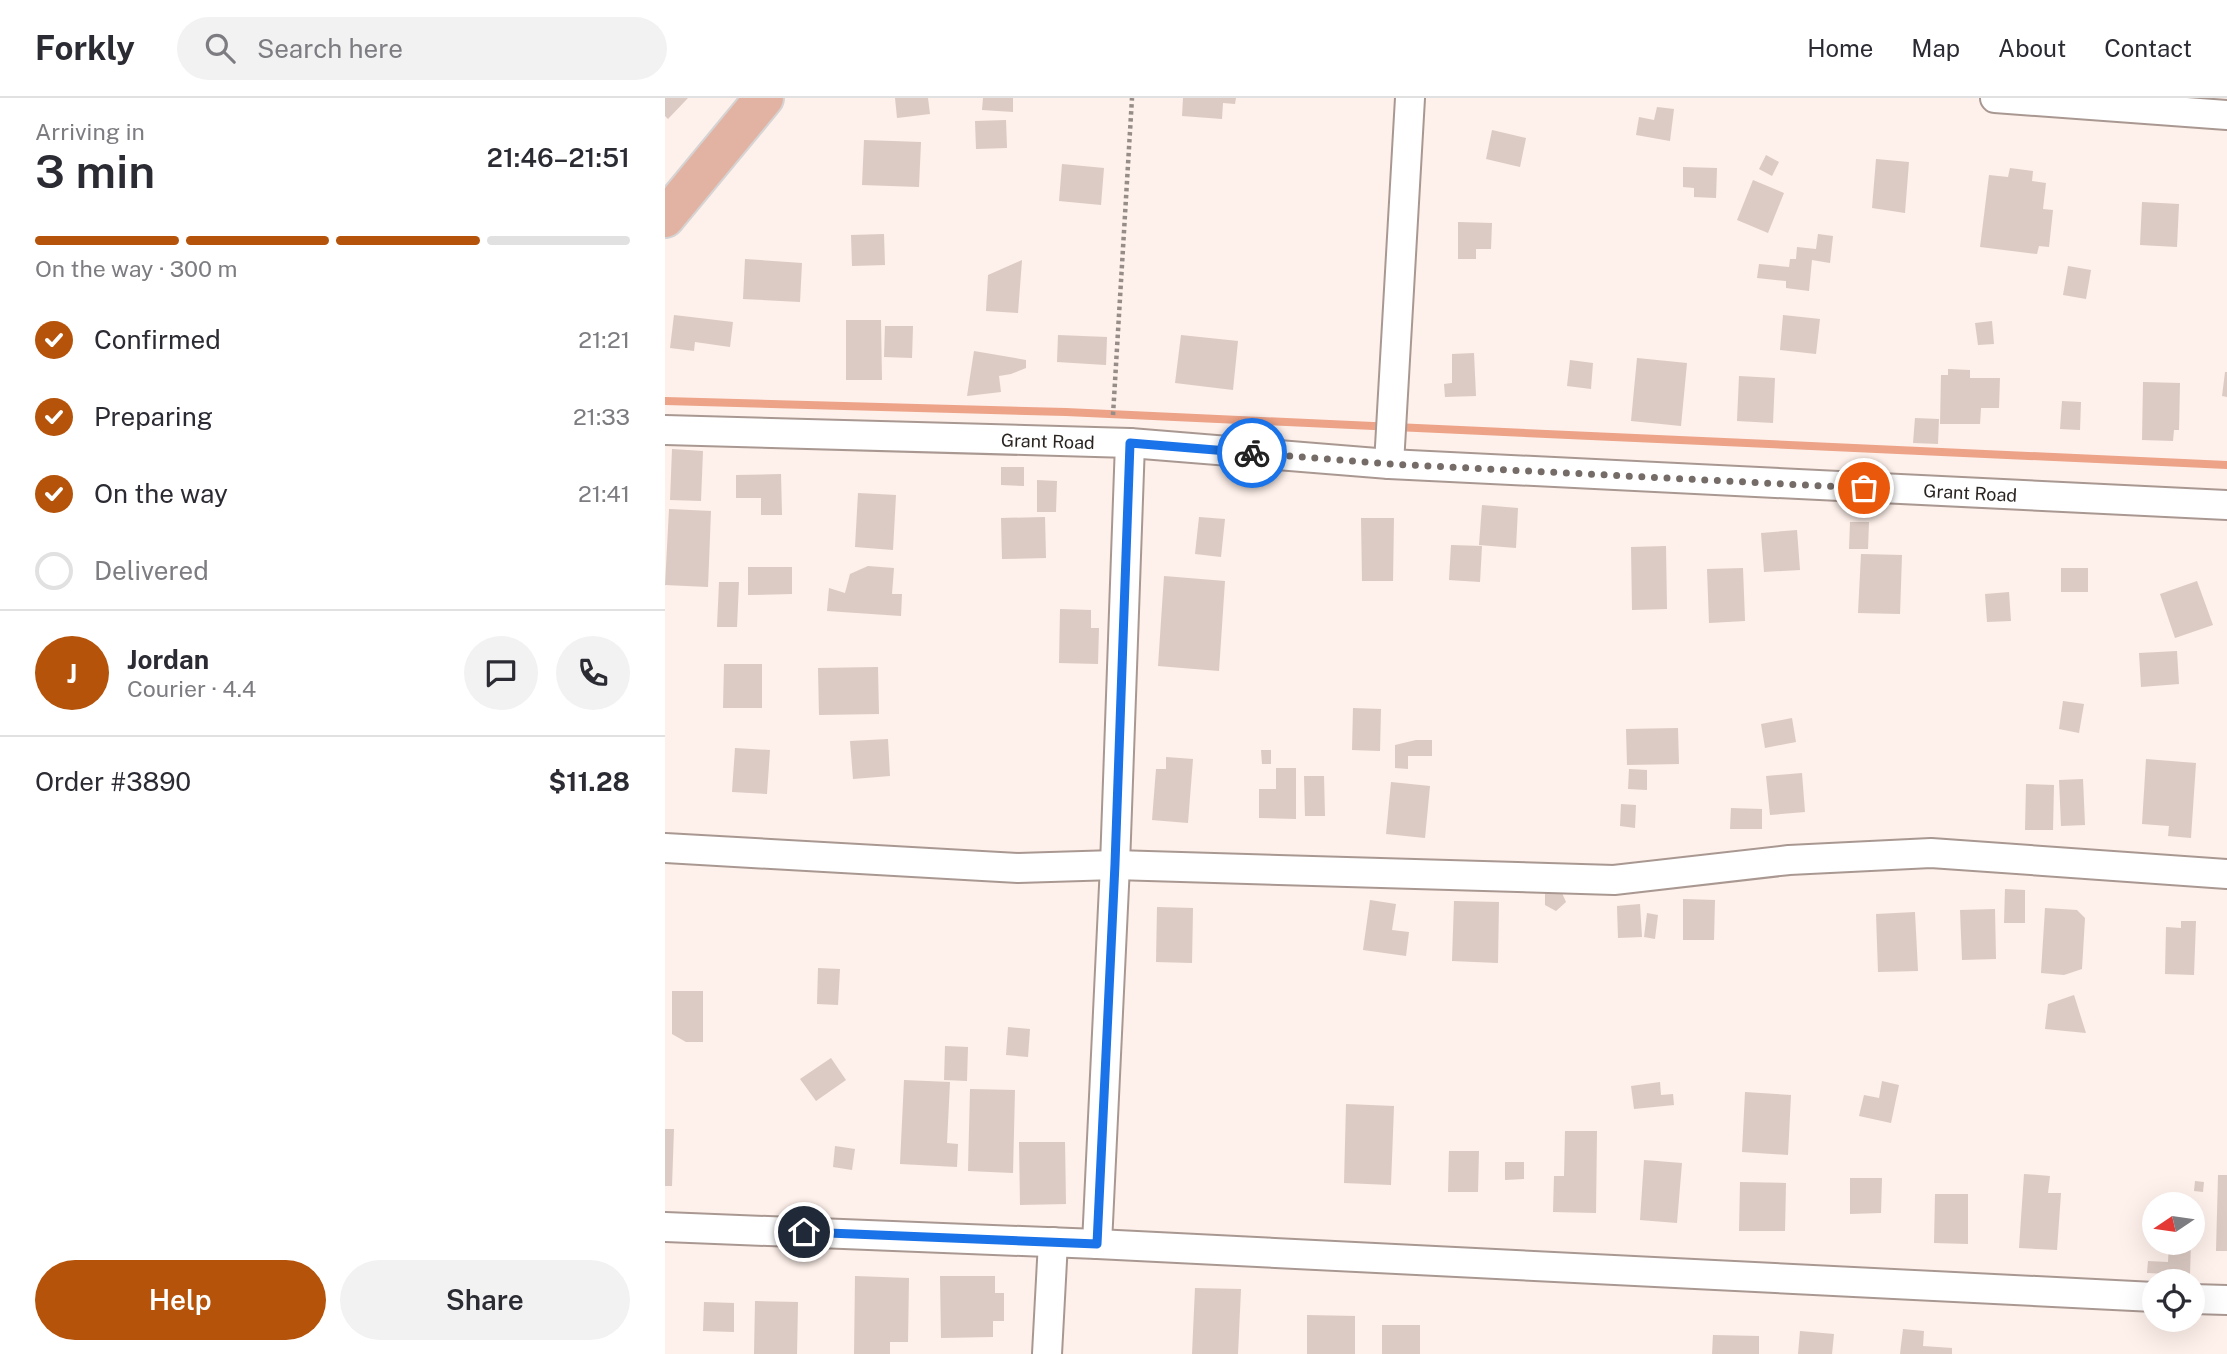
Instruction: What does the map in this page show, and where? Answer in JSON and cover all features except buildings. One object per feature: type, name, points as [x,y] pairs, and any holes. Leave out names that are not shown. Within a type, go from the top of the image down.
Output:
[{"type":"main road","points":[[665,218],[764,98]]},
{"type":"street","points":[[1389,464],[1410,98]]},
{"type":"street","points":[[1995,98],[2227,115]]},
{"type":"street","name":"Grant Road","points":[[665,430],[1121,443],[1389,464],[2227,505]]},
{"type":"street","points":[[1097,1244],[1115,864],[1121,443]]},
{"type":"street","points":[[665,848],[1018,867],[1115,864],[1614,880],[1789,860],[1931,853],[2227,874]]},
{"type":"street","points":[[665,1227],[1097,1244],[2142,1296]]},
{"type":"street","points":[[1047,1354],[1053,1242]]},
{"type":"street","points":[[2205,1299],[2227,1300]]},
{"type":"path","points":[[1121,443],[1132,98]]},
{"type":"waterway","points":[[665,401],[1066,412],[2227,465]]},
{"type":"way so far","points":[[1252,453],[1389,464],[1864,488]]},
{"type":"route","points":[[804,1232],[1097,1244],[1115,864],[1130,443],[1252,453]]}]
